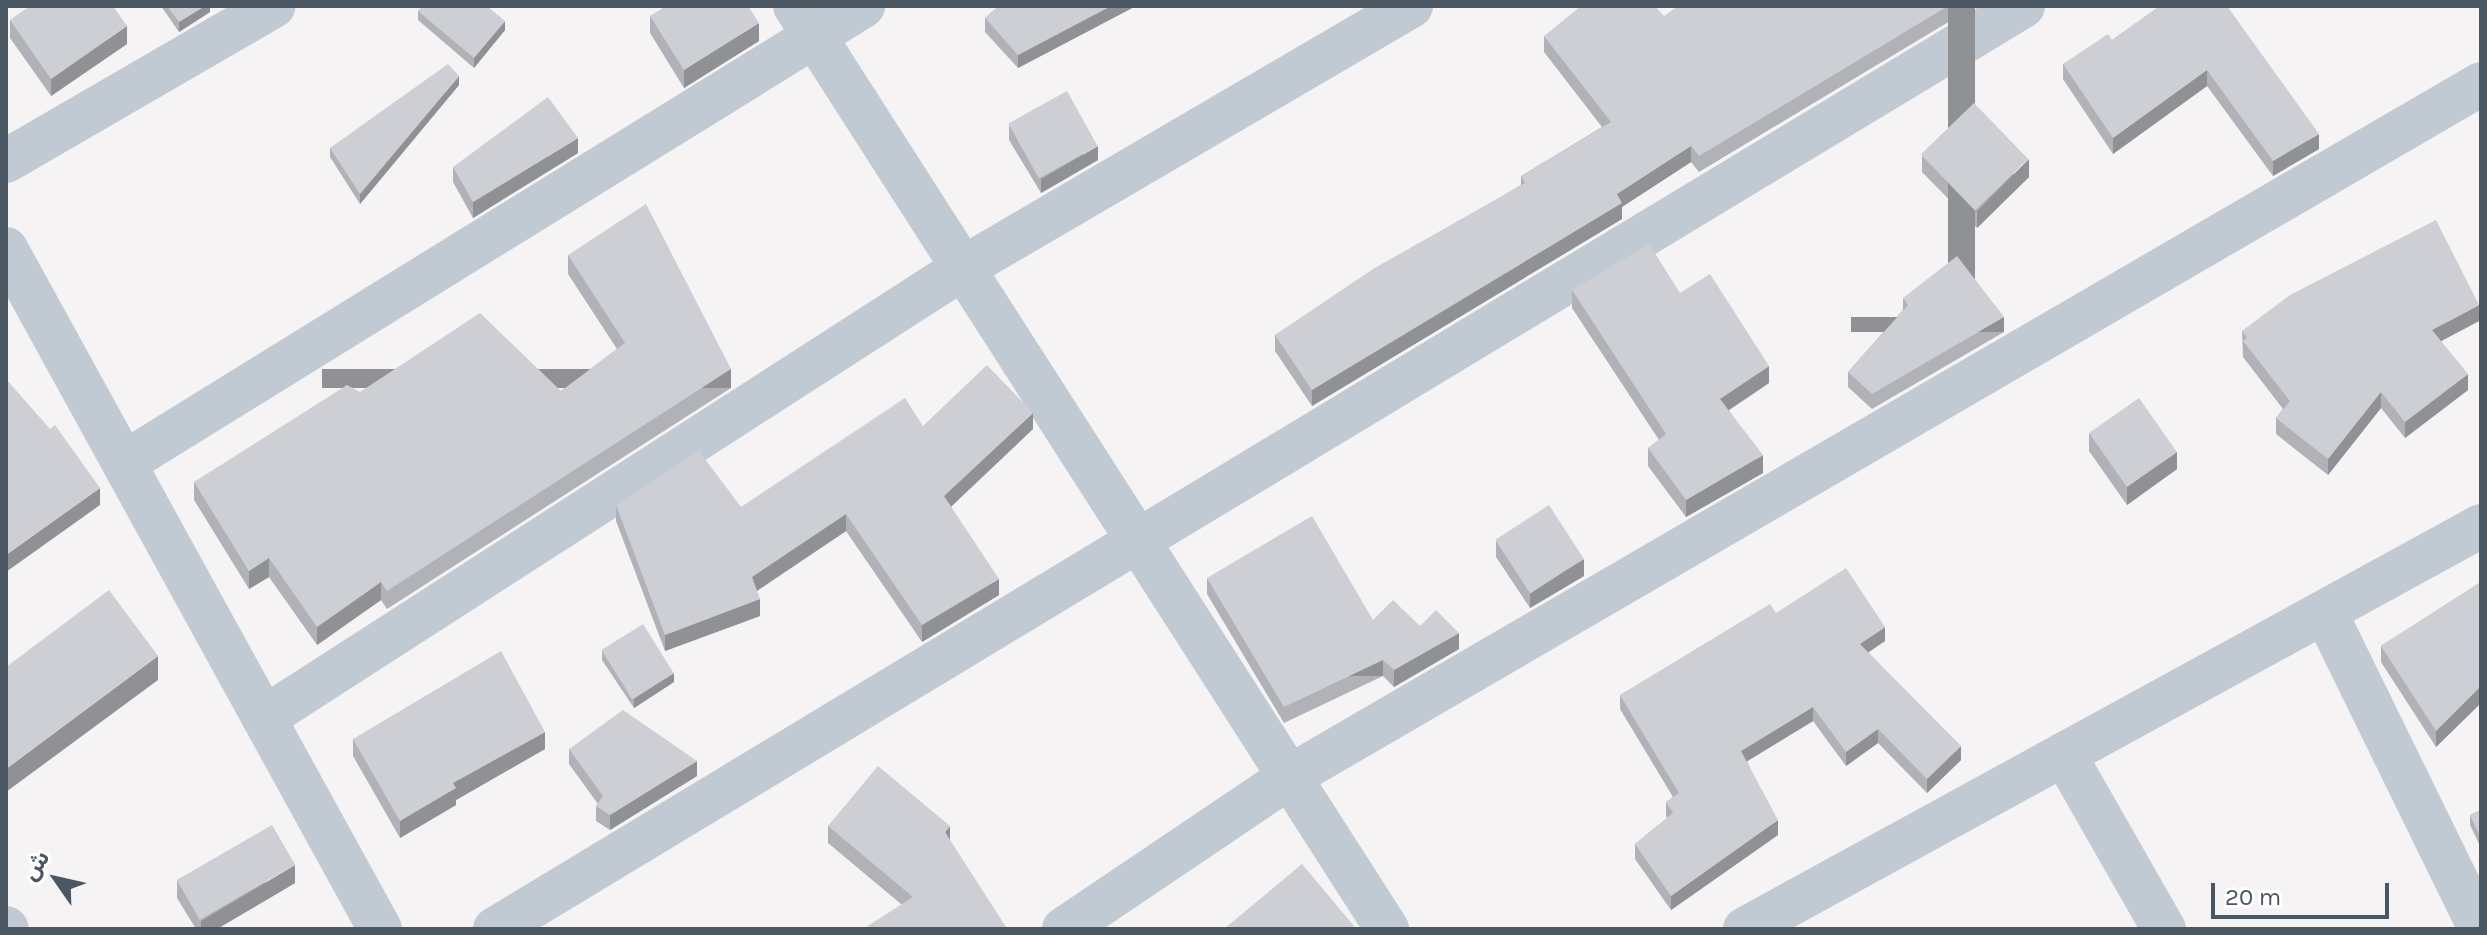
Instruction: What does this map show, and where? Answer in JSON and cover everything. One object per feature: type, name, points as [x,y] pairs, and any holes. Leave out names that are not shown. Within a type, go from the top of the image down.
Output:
[{"type":"street","points":[[6,161],[273,6]]},
{"type":"street","points":[[124,463],[805,21],[863,6]]},
{"type":"street","points":[[264,718],[963,268],[1411,6]]},
{"type":"street","points":[[495,929],[2023,6]]},
{"type":"street","points":[[805,21],[1387,929]]},
{"type":"street","points":[[1064,929],[1289,777],[2481,84]]},
{"type":"street","points":[[6,249],[380,929]]},
{"type":"street","points":[[1745,929],[2481,526]]},
{"type":"street","points":[[2325,612],[2480,929]]},
{"type":"street","points":[[2064,754],[2164,929]]},
{"type":"building","points":[[30,6],[113,6],[127,26],[51,79],[10,20]]},
{"type":"building","points":[[167,6],[205,6],[179,22]]},
{"type":"building","points":[[422,6],[487,6],[505,21],[474,58],[418,11]]},
{"type":"building","points":[[666,6],[748,6],[759,23],[684,70],[650,16]]},
{"type":"building","points":[[999,6],[1111,6],[1018,55],[985,18]]},
{"type":"building","points":[[1581,6],[1655,6],[1664,16],[1678,6],[1948,6],[1699,156],[1691,146],[1617,194],[1622,203],[1312,390],[1275,335],[1373,269],[1525,183],[1521,176],[1611,122],[1544,36]]},
{"type":"building","points":[[2160,6],[2227,6],[2319,134],[2273,161],[2207,70],[2113,138],[2063,64],[2108,34],[2112,40]]},
{"type":"building","points":[[448,64],[459,76],[360,194],[330,148]]},
{"type":"building","points":[[1067,91],[1098,146],[1039,179],[1008,123]]},
{"type":"building","points":[[548,97],[578,138],[473,202],[453,167]]},
{"type":"building","points":[[1974,103],[2028,159],[1975,211],[1921,154]]},
{"type":"building","points":[[646,204],[731,369],[387,591],[381,582],[317,627],[269,558],[249,571],[194,482],[347,385],[360,392],[480,313],[561,391],[625,343],[568,255]]},
{"type":"building","points":[[2436,220],[2479,305],[2432,330],[2468,374],[2405,422],[2381,392],[2328,459],[2276,418],[2290,401],[2243,341],[2247,338],[2242,331],[2290,295]]},
{"type":"building","points":[[1649,244],[1680,293],[1710,274],[1769,366],[1720,399],[1763,455],[1686,500],[1648,448],[1666,434],[1572,290]]},
{"type":"building","points":[[1957,256],[2004,317],[1872,394],[1848,372],[1908,305],[1903,298]]},
{"type":"building","points":[[987,365],[1033,413],[944,496],[999,579],[922,625],[846,514],[752,577],[760,599],[665,635],[616,505],[699,451],[741,507],[905,398],[923,426]]},
{"type":"building","points":[[6,379],[50,429],[55,425],[100,488],[6,555]]},
{"type":"building","points":[[2139,398],[2177,452],[2127,487],[2089,433]]},
{"type":"building","points":[[1549,505],[1584,559],[1530,594],[1495,540]]},
{"type":"building","points":[[1312,516],[1373,620],[1393,600],[1420,626],[1436,610],[1459,633],[1394,670],[1383,660],[1284,707],[1207,578]]},
{"type":"building","points":[[1846,568],[1885,627],[1860,644],[1961,746],[1927,779],[1878,729],[1846,752],[1813,707],[1741,751],[1778,820],[1671,896],[1635,844],[1673,813],[1666,802],[1679,793],[1620,695],[1770,604],[1776,613]]},
{"type":"building","points":[[2481,582],[2481,686],[2436,731],[2381,646]]},
{"type":"building","points":[[109,590],[158,656],[6,769],[6,667]]},
{"type":"building","points":[[643,624],[674,673],[632,699],[601,650]]},
{"type":"building","points":[[501,651],[545,732],[453,783],[456,788],[400,821],[353,739]]},
{"type":"building","points":[[623,710],[697,761],[610,815],[596,806],[603,796],[569,749]]},
{"type":"building","points":[[878,766],[950,826],[945,832],[1007,929],[863,929],[913,897],[828,826]]},
{"type":"building","points":[[2481,810],[2481,838],[2470,815]]},
{"type":"building","points":[[272,825],[295,865],[200,920],[177,880]]},
{"type":"building","points":[[1302,864],[1354,926],[1351,929],[1224,929]]}]
